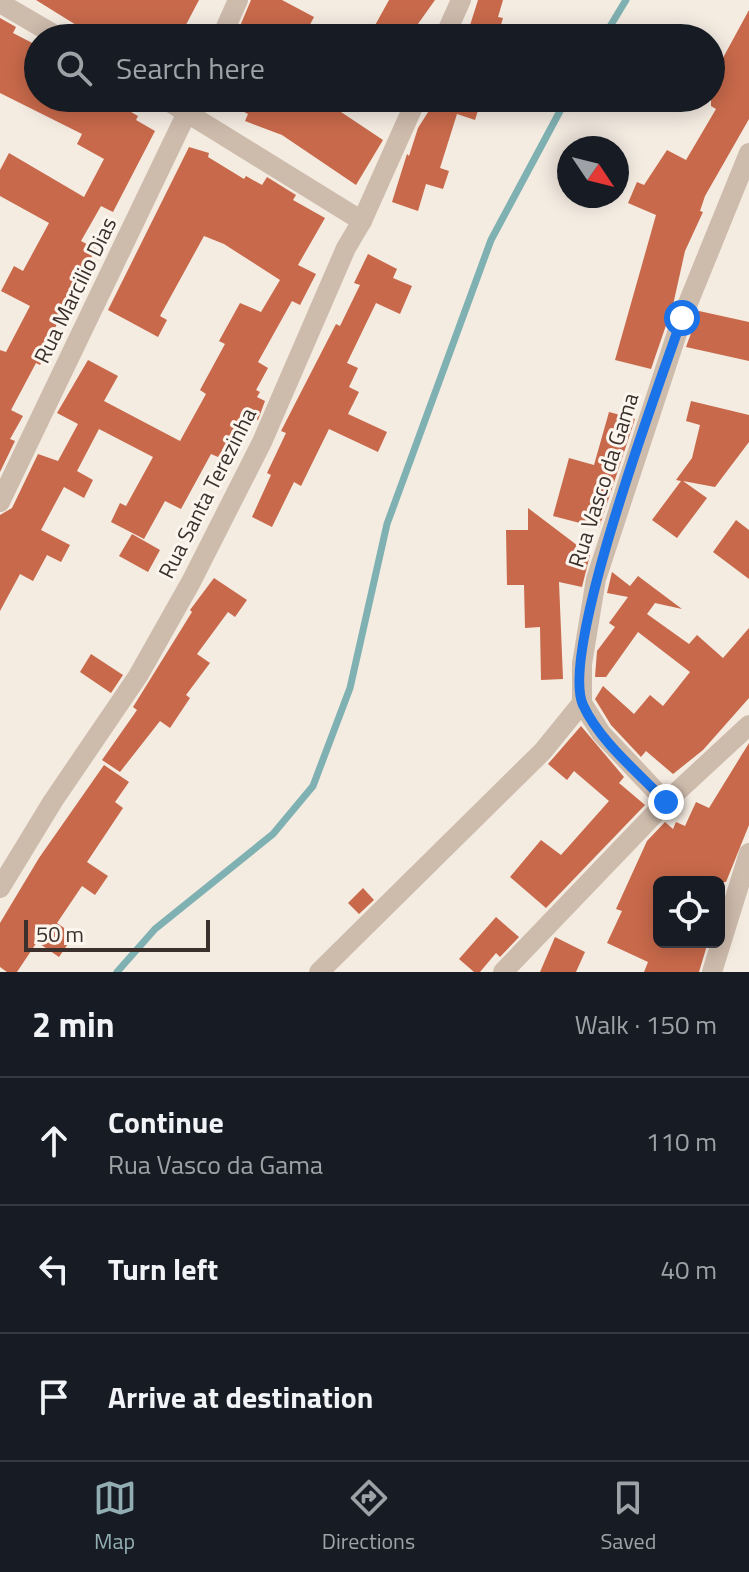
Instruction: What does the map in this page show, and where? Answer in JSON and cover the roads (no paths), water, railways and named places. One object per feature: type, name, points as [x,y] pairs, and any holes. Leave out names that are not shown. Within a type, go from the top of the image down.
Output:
[{"type":"street","points":[[227,24],[238,0]]},
{"type":"street","points":[[450,24],[461,0]]},
{"type":"street","points":[[0,3],[36,24]]},
{"type":"street","name":"Rua Marcilio Dias","points":[[0,502],[188,112]]},
{"type":"street","points":[[201,112],[362,221]]},
{"type":"street","name":"Rua Santa Terezinha","points":[[0,888],[53,801],[138,676],[191,582],[262,442],[346,248],[362,221],[411,112]]},
{"type":"street","name":"Rua Vasco da Gama","points":[[582,703],[582,664],[596,579],[682,318],[749,153]]},
{"type":"street","points":[[319,972],[534,761],[582,703],[601,733],[666,802]]},
{"type":"street","points":[[503,972],[666,802],[749,725]]},
{"type":"street","points":[[712,972],[749,853]]},
{"type":"waterway","points":[[611,24],[626,0]]},
{"type":"waterway","points":[[117,972],[155,929],[273,834],[313,786],[350,688],[387,524],[491,240],[560,112]]}]
